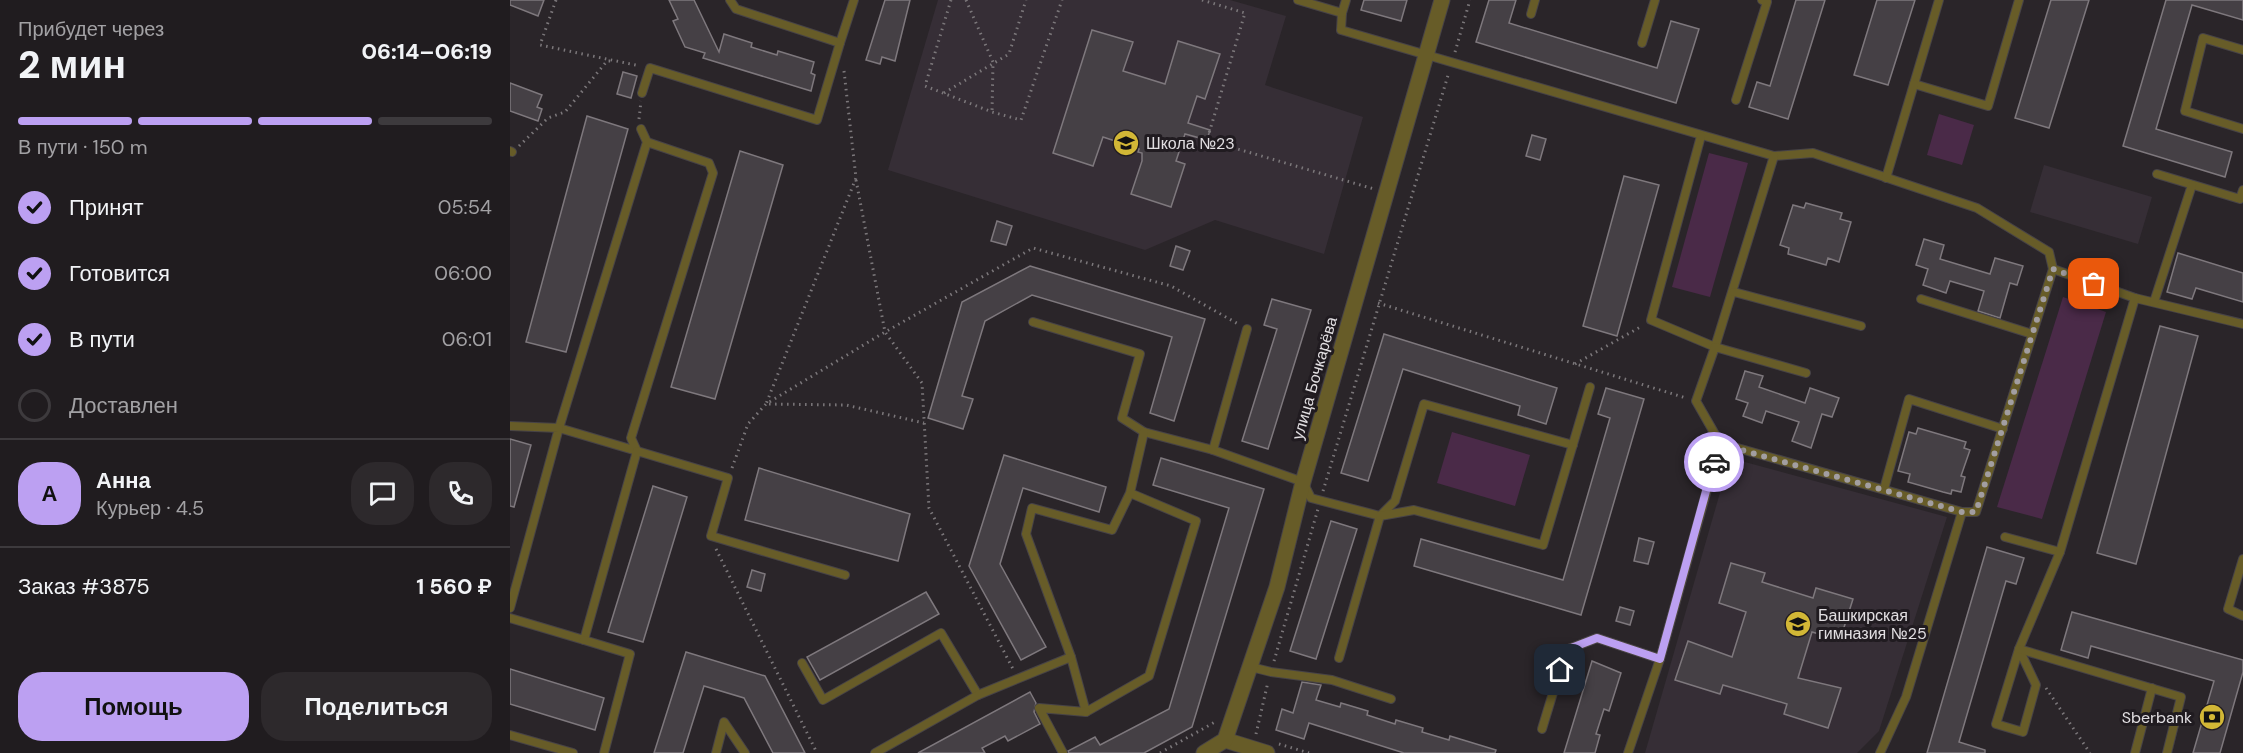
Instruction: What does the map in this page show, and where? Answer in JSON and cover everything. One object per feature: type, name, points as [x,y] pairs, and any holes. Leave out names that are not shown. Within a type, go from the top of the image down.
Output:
[{"type":"street","name":"улица Бочкарёва","points":[[1225,740],[1277,587],[1303,482],[1442,0]]},
{"type":"street","points":[[1204,753],[1225,740],[1272,748]]},
{"type":"lane","points":[[730,0],[736,9],[840,43]]},
{"type":"lane","points":[[642,93],[650,68],[817,120],[854,0]]},
{"type":"lane","points":[[1298,0],[1342,12]]},
{"type":"lane","points":[[1346,0],[1342,12],[1341,30],[1774,156],[1813,153],[1977,208],[2049,252],[2053,269],[1976,512],[1962,512],[1720,444]]},
{"type":"lane","points":[[1531,14],[1535,0]]},
{"type":"lane","points":[[1642,44],[1655,0]]},
{"type":"lane","points":[[1886,178],[1939,0]]},
{"type":"lane","points":[[1914,84],[1988,106],[2019,0]]},
{"type":"lane","points":[[1736,99],[1766,1]]},
{"type":"lane","points":[[2243,50],[2203,38],[2185,111],[2243,129]]},
{"type":"lane","points":[[510,608],[559,428],[647,142],[641,129]]},
{"type":"lane","points":[[1701,136],[1651,320],[1715,347],[1806,373]]},
{"type":"lane","points":[[584,640],[637,451],[631,438],[712,173],[709,163],[647,142]]},
{"type":"lane","points":[[1628,753],[1660,659],[1720,444],[1696,401],[1734,292],[1774,156]]},
{"type":"lane","points":[[2157,174],[2241,200],[2243,190]]},
{"type":"lane","points":[[2154,302],[2192,185]]},
{"type":"lane","points":[[2053,269],[2135,298],[2243,324]]},
{"type":"lane","points":[[1734,292],[1861,326]]},
{"type":"lane","points":[[2019,649],[2036,685],[2023,732],[1996,724],[2019,649],[2060,552],[2135,298]]},
{"type":"lane","points":[[1921,299],[2032,334]]},
{"type":"lane","points":[[1033,322],[1140,354],[1122,418],[1144,432],[1213,450],[1303,482],[1311,498],[1320,501],[1380,516],[1414,510],[1543,545],[1590,387]]},
{"type":"lane","points":[[1213,450],[1247,329]]},
{"type":"lane","points":[[1884,489],[1909,399],[2003,429]]},
{"type":"lane","points":[[1339,658],[1380,516],[1395,501],[1424,404],[1573,445]]},
{"type":"lane","points":[[510,426],[559,428],[728,478],[711,536],[845,575]]},
{"type":"lane","points":[[1086,712],[1071,657],[1026,534],[1032,508],[1112,530],[1130,494],[1144,432]]},
{"type":"lane","points":[[1063,753],[1039,708],[1086,712],[1149,676],[1196,520],[1130,494]]},
{"type":"lane","points":[[1880,753],[1906,697],[1962,512]]},
{"type":"lane","points":[[2005,537],[2060,552]]},
{"type":"lane","points":[[2243,560],[2228,609],[2243,616]]},
{"type":"lane","points":[[510,618],[630,654],[604,753]]},
{"type":"lane","points":[[802,663],[823,700],[941,633],[978,695]]},
{"type":"lane","points":[[1542,729],[1566,650],[1597,638],[1660,659]]},
{"type":"lane","points":[[2019,649],[2181,697],[2167,753]]},
{"type":"lane","points":[[875,753],[978,695],[1071,657]]},
{"type":"lane","points":[[1251,667],[1332,680],[1391,699]]},
{"type":"lane","points":[[2134,753],[2152,688]]},
{"type":"lane","points":[[716,753],[724,722],[745,753]]},
{"type":"lane","points":[[510,735],[573,753]]},
{"type":"path","points":[[556,0],[540,45],[650,68]]},
{"type":"path","points":[[951,0],[925,86],[993,112],[1021,120],[1062,0]]},
{"type":"path","points":[[966,0],[993,62],[993,112]]},
{"type":"path","points":[[944,93],[1009,54],[1026,0]]},
{"type":"path","points":[[1202,0],[1245,13],[1207,140],[1385,192]]},
{"type":"path","points":[[1256,737],[1271,672],[1320,501],[1470,0]]},
{"type":"path","points":[[840,43],[856,178],[885,332],[922,383],[929,508],[1019,680]]},
{"type":"path","points":[[511,151],[548,118],[565,112],[607,61],[622,61]]},
{"type":"path","points":[[641,129],[639,117],[642,93]]},
{"type":"path","points":[[766,404],[856,178]]},
{"type":"path","points":[[728,478],[748,424],[766,404],[885,332],[1034,248],[1171,286],[1247,329]]},
{"type":"path","points":[[1378,303],[1696,401]]},
{"type":"path","points":[[1575,364],[1651,320]]},
{"type":"path","points":[[766,404],[846,405],[924,423]]},
{"type":"path","points":[[711,536],[722,563],[817,753]]},
{"type":"path","points":[[2045,687],[2090,753]]},
{"type":"path","points":[[1160,753],[1204,728]]},
{"type":"path","points":[[1272,748],[1309,753]]},
{"type":"shaded area","name":"Школа №23","points":[[938,0],[1230,0],[1286,16],[1265,85],[1363,117],[1324,254],[1215,220],[1145,250],[888,170]]},
{"type":"shaded area","points":[[1939,114],[1974,125],[1962,165],[1927,155]]},
{"type":"shaded area","points":[[1709,153],[1748,163],[1710,297],[1672,287]]},
{"type":"shaded area","points":[[2044,165],[2152,197],[2138,244],[2030,212]]},
{"type":"shaded area","points":[[2063,297],[2106,312],[2042,519],[1997,507]]},
{"type":"shaded area","points":[[1452,432],[1530,455],[1515,506],[1437,483]]},
{"type":"shaded area","name":"Башкирская гимназия №25","points":[[1730,458],[1947,517],[1879,731],[1857,753],[1645,753]]},
{"type":"building","points":[[510,0],[544,0],[538,16],[510,5]]},
{"type":"building","points":[[669,0],[694,0],[719,52],[724,34],[752,43],[751,47],[777,55],[778,51],[814,62],[811,73],[815,75],[811,91],[703,58],[705,53],[685,47],[673,21],[678,19]]},
{"type":"building","points":[[885,0],[910,0],[895,61],[882,57],[880,64],[866,60]]},
{"type":"building","points":[[1364,0],[1407,0],[1401,21],[1361,10]]},
{"type":"building","points":[[1489,0],[1516,0],[1509,23],[1657,68],[1671,21],[1699,29],[1676,103],[1476,42]]},
{"type":"building","points":[[1796,0],[1825,0],[1788,119],[1749,107],[1757,82],[1770,86]]},
{"type":"building","points":[[1877,0],[1915,0],[1888,85],[1854,75]]},
{"type":"building","points":[[2051,0],[2089,0],[2049,128],[2015,118]]},
{"type":"building","points":[[2166,0],[2243,0],[2243,20],[2192,5],[2156,129],[2232,152],[2225,177],[2123,146]]},
{"type":"building","points":[[1092,30],[1133,42],[1123,71],[1165,84],[1178,41],[1220,54],[1205,99],[1197,96],[1188,123],[1210,130],[1207,140],[1185,134],[1176,161],[1185,164],[1171,207],[1131,194],[1142,161],[1142,153],[1138,152],[1139,149],[1103,137],[1093,166],[1053,153]]},
{"type":"building","points":[[623,72],[637,76],[631,98],[617,94]]},
{"type":"building","points":[[510,83],[542,95],[537,107],[542,109],[538,121],[510,111]]},
{"type":"building","points":[[587,116],[628,129],[566,352],[526,342]]},
{"type":"building","points":[[1532,135],[1546,139],[1540,160],[1526,156]]},
{"type":"building","points":[[740,151],[783,165],[715,399],[671,387]]},
{"type":"building","points":[[1624,176],[1659,185],[1617,336],[1583,326]]},
{"type":"building","points":[[1806,203],[1842,213],[1840,219],[1851,222],[1839,262],[1828,258],[1826,265],[1788,254],[1789,248],[1780,245],[1793,205],[1804,208]]},
{"type":"building","points":[[997,221],[1012,226],[1006,245],[991,241]]},
{"type":"building","points":[[1924,239],[1944,245],[1940,259],[1990,274],[1995,258],[2023,266],[2017,285],[2010,283],[2000,318],[1978,311],[1984,291],[1950,281],[1946,293],[1923,285],[1928,269],[1916,265]]},
{"type":"building","points":[[1176,246],[1190,251],[1183,270],[1170,266]]},
{"type":"building","points":[[2178,253],[2243,273],[2243,302],[2196,288],[2192,299],[2167,292]]},
{"type":"building","points":[[1030,266],[1205,319],[1174,421],[1150,413],[1172,337],[1032,295],[985,321],[962,396],[973,399],[963,429],[928,418],[962,302]]},
{"type":"building","points":[[1272,299],[1311,310],[1268,449],[1242,441],[1277,329],[1264,325]]},
{"type":"building","points":[[2160,326],[2198,336],[2136,564],[2097,553]]},
{"type":"building","points":[[1384,334],[1557,388],[1546,424],[1518,415],[1520,406],[1403,369],[1368,481],[1341,473]]},
{"type":"building","points":[[1745,371],[1763,376],[1759,387],[1805,403],[1810,388],[1839,398],[1832,417],[1822,414],[1811,448],[1792,441],[1799,422],[1766,411],[1762,423],[1743,416],[1748,403],[1736,399]]},
{"type":"building","points":[[1606,388],[1644,399],[1581,615],[1414,566],[1421,539],[1563,580],[1610,418],[1598,414]]},
{"type":"building","points":[[1918,428],[1966,442],[1964,448],[1970,450],[1961,476],[1965,477],[1961,492],[1952,490],[1951,494],[1908,482],[1910,474],[1898,471],[1909,432],[1916,434]]},
{"type":"building","points":[[510,439],[531,445],[514,507],[510,506]]},
{"type":"building","points":[[1004,455],[1106,487],[1099,512],[1023,488],[1000,564],[1046,647],[1021,660],[969,566]]},
{"type":"building","points":[[1161,458],[1264,489],[1192,727],[1144,753],[1069,753],[1068,751],[1095,737],[1100,745],[1169,709],[1229,508],[1153,485]]},
{"type":"building","points":[[759,468],[910,514],[898,561],[745,520]]},
{"type":"building","points":[[653,486],[687,497],[643,642],[608,632]]},
{"type":"building","points":[[1331,521],[1357,529],[1316,659],[1290,651]]},
{"type":"building","points":[[1639,538],[1654,542],[1648,564],[1634,561]]},
{"type":"building","points":[[1987,547],[2024,558],[2016,584],[2006,581],[1959,742],[1985,750],[1985,753],[1927,753]]},
{"type":"building","points":[[1731,563],[1765,573],[1762,582],[1813,598],[1816,588],[1853,599],[1840,640],[1812,632],[1798,678],[1841,688],[1828,728],[1784,714],[1787,704],[1723,685],[1720,694],[1675,680],[1688,641],[1732,657],[1746,612],[1719,603]]},
{"type":"building","points":[[752,570],[765,574],[761,591],[747,587]]},
{"type":"building","points":[[926,592],[939,614],[820,680],[807,657]]},
{"type":"building","points":[[1620,607],[1634,611],[1630,625],[1616,621]]},
{"type":"building","points":[[2072,612],[2243,660],[2243,672],[2220,753],[2193,753],[2214,681],[2091,646],[2088,658],[2061,650]]},
{"type":"building","points":[[686,652],[765,676],[805,753],[773,753],[744,698],[704,686],[683,753],[654,753]]},
{"type":"building","points":[[1592,661],[1621,673],[1609,711],[1604,709],[1596,734],[1600,735],[1595,753],[1564,753]]},
{"type":"building","points":[[510,669],[604,698],[595,730],[510,704]]},
{"type":"building","points":[[1302,682],[1321,685],[1316,700],[1340,707],[1341,703],[1368,711],[1367,715],[1395,724],[1396,720],[1423,728],[1422,732],[1449,740],[1450,736],[1496,750],[1495,753],[1404,753],[1309,723],[1304,739],[1276,730],[1282,709],[1293,713]]},
{"type":"building","points":[[1030,692],[1036,703],[1034,712],[1040,724],[1008,741],[1005,736],[982,748],[985,753],[918,753]]},
{"type":"way so far","points":[[1714,462],[1720,444],[1962,512],[1976,512],[2053,269],[2094,284]]},
{"type":"place","name":"Школа №23","points":[[1126,143]]},
{"type":"place","name":"Башкирская гимназия №25","points":[[1798,624]]},
{"type":"place","name":"Sberbank","points":[[2212,717]]},
{"type":"route","points":[[1560,670],[1566,650],[1597,638],[1660,659],[1714,462]]}]
